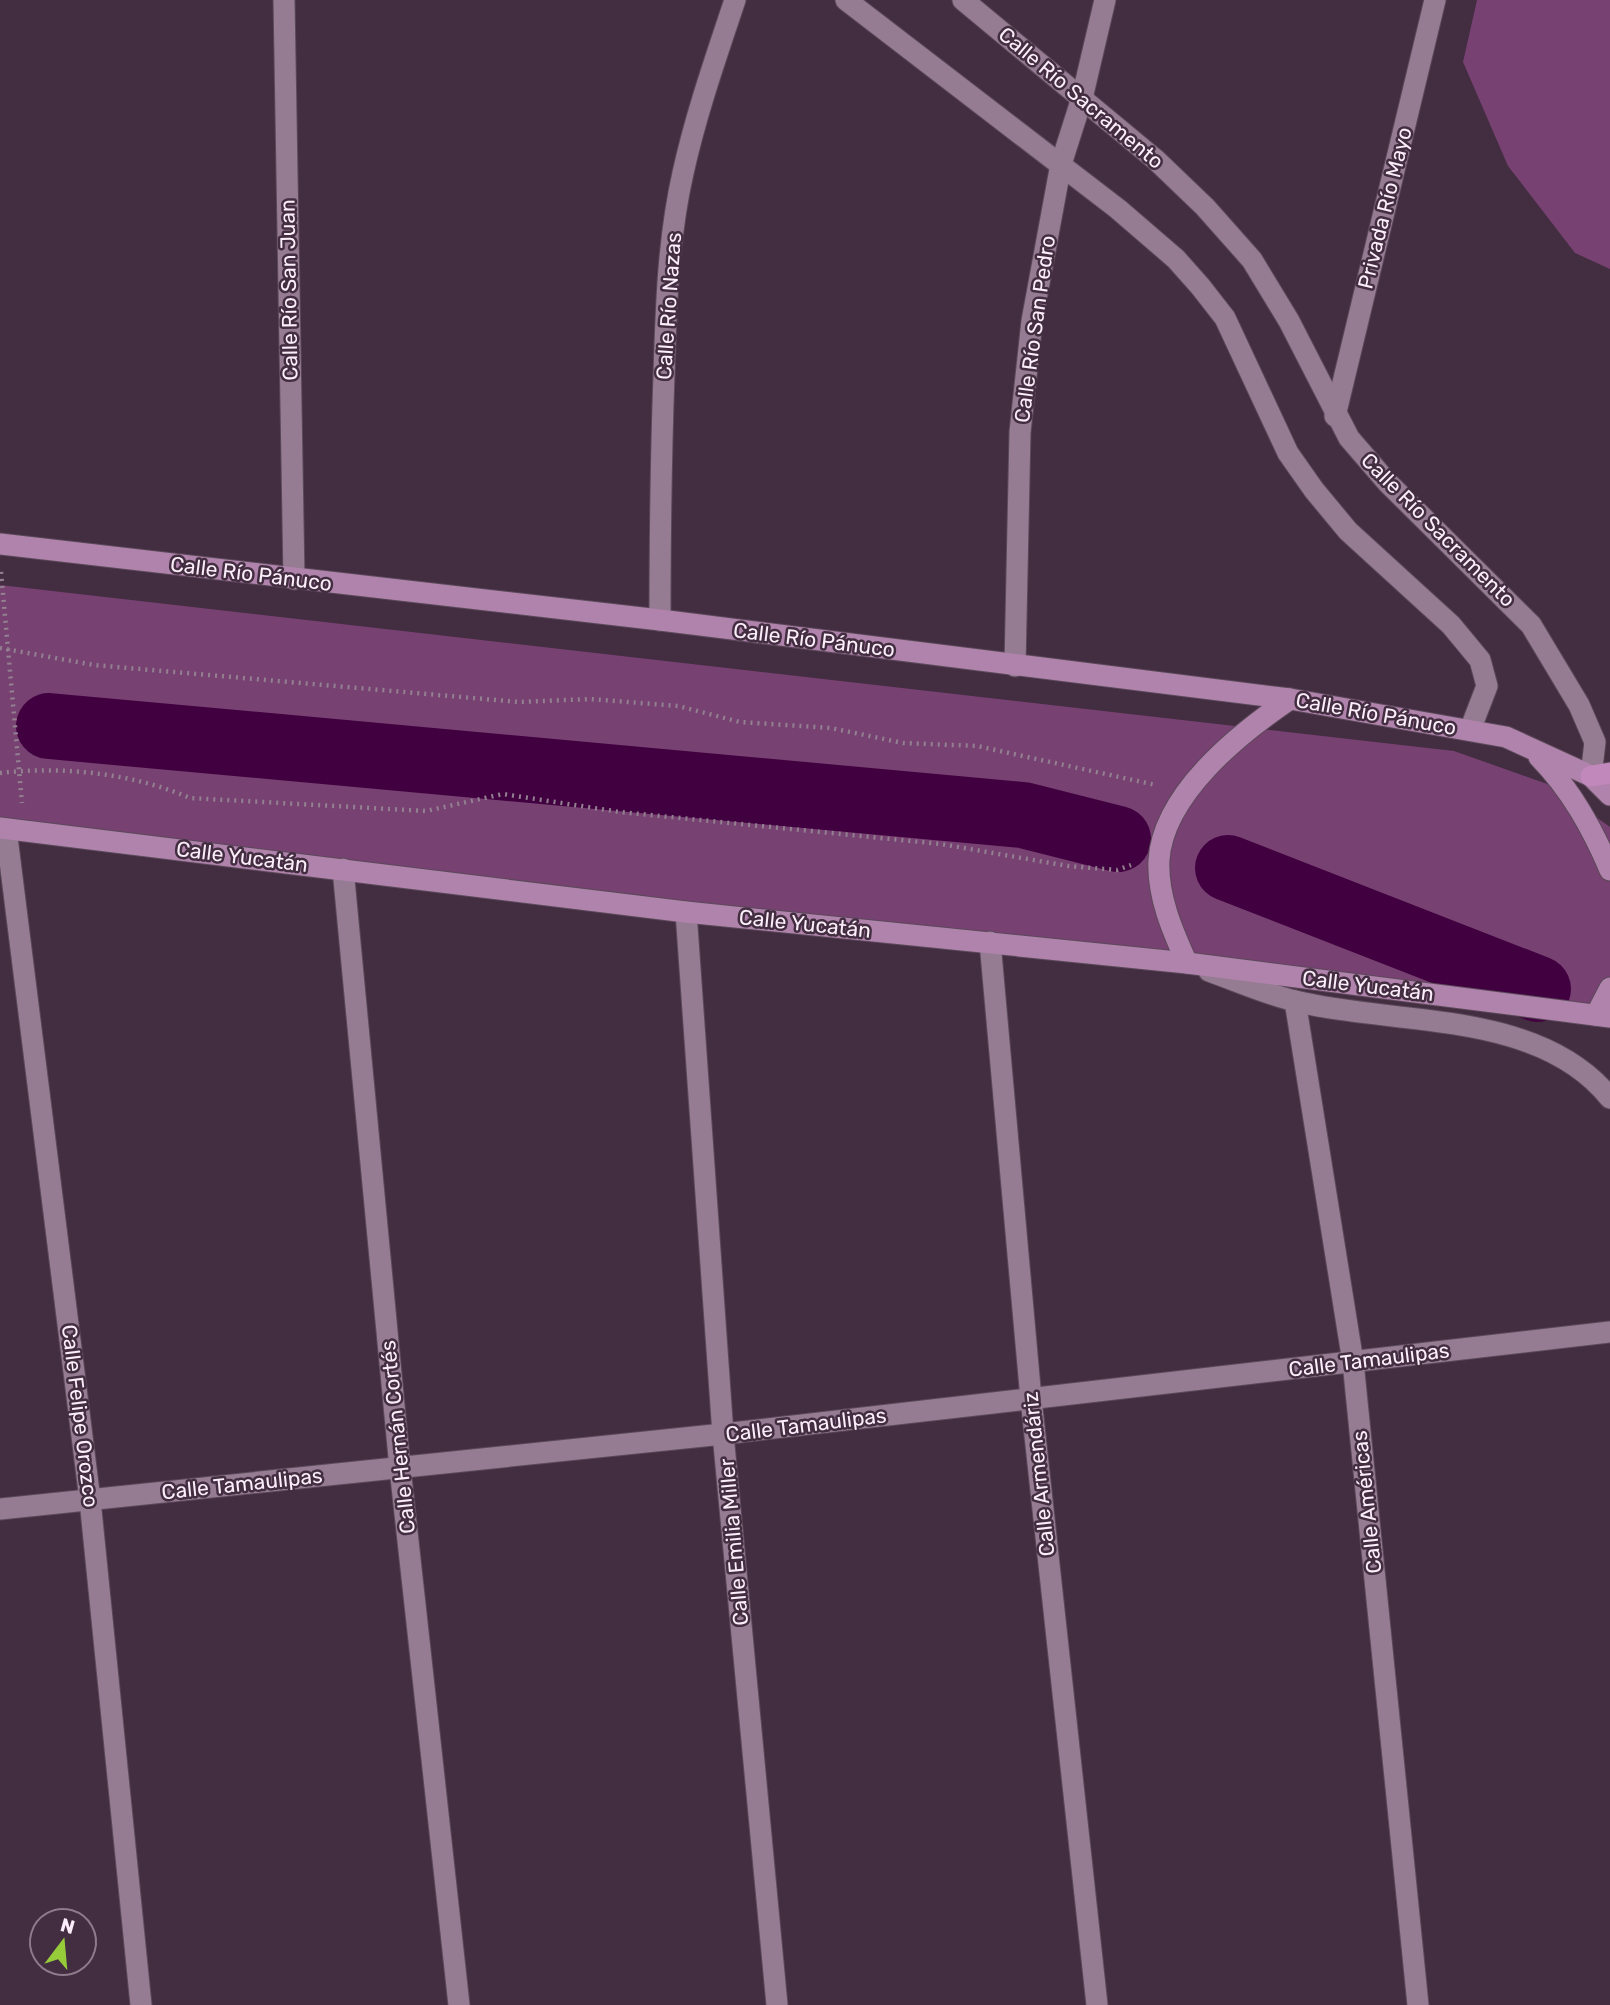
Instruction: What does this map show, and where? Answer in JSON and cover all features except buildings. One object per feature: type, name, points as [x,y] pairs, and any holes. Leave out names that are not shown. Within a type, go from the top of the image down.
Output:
[{"type":"main road","name":"Calle Río Pánuco","points":[[0,544],[660,620],[1290,699],[1470,730],[1528,745],[1600,774],[1610,795]]},
{"type":"main road","points":[[1187,963],[1174,934],[1160,876],[1159,858],[1165,833],[1183,797],[1216,759],[1257,722],[1290,699]]},
{"type":"main road","points":[[1528,745],[1561,779],[1595,835],[1610,870]]},
{"type":"main road","name":"Calle Yucatán","points":[[3,828],[686,912],[1187,963],[1603,1016]]},
{"type":"main road","points":[[1603,1016],[1610,988]]},
{"type":"street","name":"Calle Río San Juan","points":[[284,0],[294,579]]},
{"type":"street","name":"Calle Río Nazas","points":[[660,620],[661,455],[666,313],[672,240],[682,175],[701,100],[735,0]]},
{"type":"street","points":[[846,0],[1061,164],[1176,259],[1200,286],[1225,318],[1288,453],[1314,490],[1348,531],[1471,648],[1480,660],[1487,686],[1470,730]]},
{"type":"street","name":"Calle Río Sacramento","points":[[963,0],[1156,160],[1205,207],[1252,260],[1290,321],[1335,416],[1368,462],[1531,625],[1602,742],[1600,774]]},
{"type":"street","name":"Calle Río San Pedro","points":[[1015,666],[1020,432],[1032,321],[1061,164],[1082,98],[1105,0]]},
{"type":"street","name":"Privada Río Mayo","points":[[1335,416],[1435,0]]},
{"type":"street","name":"Calle Felipe Orozco","points":[[3,828],[90,1500],[141,2005]]},
{"type":"street","name":"Calle Hernán Cortés","points":[[343,869],[400,1468],[459,2005]]},
{"type":"street","name":"Calle Emilia Miller","points":[[686,912],[723,1434],[777,2005]]},
{"type":"street","name":"Calle Armendáriz","points":[[990,942],[1031,1399],[1097,2005]]},
{"type":"street","points":[[1187,963],[1295,1001],[1471,1027],[1520,1040],[1559,1055],[1595,1080],[1610,1098]]},
{"type":"street","name":"Calle Américas","points":[[1295,1001],[1353,1362],[1418,2005]]},
{"type":"street","name":"Calle Tamaulipas","points":[[0,1509],[723,1434],[1610,1332]]},
{"type":"path","points":[[0,564],[21,771]]},
{"type":"path","points":[[0,648],[94,665],[519,702],[590,699],[678,706],[740,722],[831,728],[902,744],[977,746],[1162,786]]},
{"type":"path","points":[[0,773],[77,771],[163,786],[190,798],[426,811],[503,794],[646,815],[941,844],[1068,866],[1116,870],[1142,862]]},
{"type":"shaded area","points":[[1477,0],[1610,0],[1610,269],[1575,253],[1508,166],[1463,62]]},
{"type":"shaded area","points":[[0,585],[1454,751],[1553,786],[1610,827],[1610,1026],[0,818]]},
{"type":"waterway","points":[[49,726],[1023,815],[1118,839]]},
{"type":"waterway","points":[[1228,868],[1538,989]]}]
